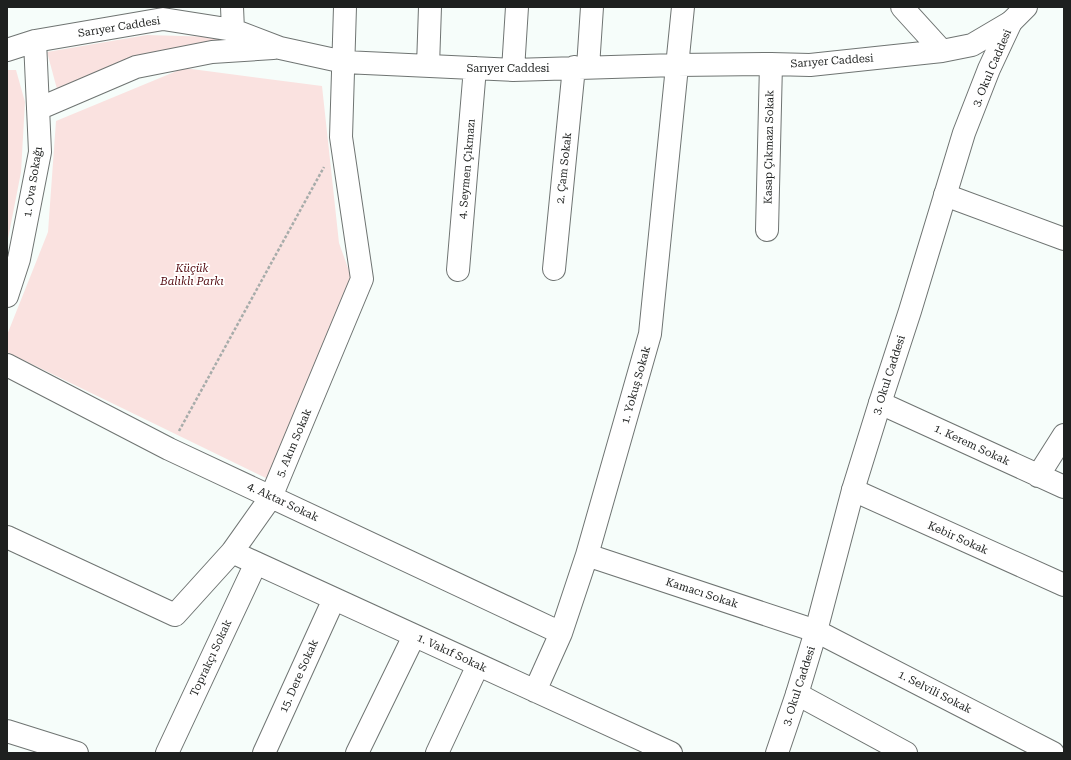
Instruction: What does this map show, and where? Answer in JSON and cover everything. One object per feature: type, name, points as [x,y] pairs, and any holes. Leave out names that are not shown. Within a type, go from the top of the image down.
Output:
[{"type":"street","points":[[232,7],[233,30]]},
{"type":"street","name":"5. Akın Sokak","points":[[7,537],[175,615],[232,552],[271,497],[362,279],[341,136],[345,7]]},
{"type":"street","points":[[428,66],[430,7]]},
{"type":"street","points":[[513,70],[516,7]]},
{"type":"street","name":"2. Çam Sokak","points":[[554,269],[581,67],[592,7]]},
{"type":"street","name":"1. Yokuş Sokak","points":[[535,691],[562,633],[588,555],[650,334],[683,7]]},
{"type":"street","points":[[902,7],[942,52]]},
{"type":"street","name":"3. Okul Caddesi","points":[[777,753],[816,631],[853,490],[910,311],[964,133],[1011,22],[1026,7]]},
{"type":"street","name":"Sarıyer Caddesi","points":[[7,50],[35,41],[163,20],[233,30],[280,48],[344,62],[513,70],[677,65],[810,65],[942,52],[972,45],[1011,22]]},
{"type":"street","name":"1. Ova Sokağı","points":[[7,296],[19,259],[40,152],[35,41]]},
{"type":"street","points":[[38,108],[136,67],[212,52],[280,48]]},
{"type":"street","name":"Kasap Çıkmazı Sokak","points":[[767,230],[771,64]]},
{"type":"street","name":"4. Seymen Çıkmazı","points":[[458,270],[475,68]]},
{"type":"street","points":[[945,195],[1064,239]]},
{"type":"street","name":"4. Aktar Sokak","points":[[7,365],[169,449],[562,633]]},
{"type":"street","name":"1. Kerem Sokak","points":[[880,403],[1064,487]]},
{"type":"street","points":[[1038,476],[1064,435]]},
{"type":"street","name":"Kebir Sokak","points":[[853,490],[1064,585]]},
{"type":"street","name":"1. Vakıf Sokak","points":[[232,552],[671,753]]},
{"type":"street","name":"Kamacı Sokak","points":[[588,555],[816,631]]},
{"type":"street","name":"Toprakçı Sokak","points":[[167,753],[256,563]]},
{"type":"street","name":"15. Dere Sokak","points":[[264,753],[334,599]]},
{"type":"street","name":"1. Selvili Sokak","points":[[816,631],[1053,753]]},
{"type":"street","points":[[357,753],[414,636]]},
{"type":"street","points":[[437,753],[478,665]]},
{"type":"street","points":[[797,694],[906,753]]},
{"type":"street","points":[[7,731],[77,753]]},
{"type":"path","points":[[169,449],[326,164]]},
{"type":"green space","points":[[147,35],[217,37],[219,44],[57,89],[47,52]]},
{"type":"green space","name":"Küçük Balıklı Parkı","points":[[184,68],[322,86],[339,243],[353,282],[274,482],[7,352],[7,335],[48,232],[56,121]]},
{"type":"green space","points":[[7,70],[16,70],[25,102],[21,172],[7,244]]}]
